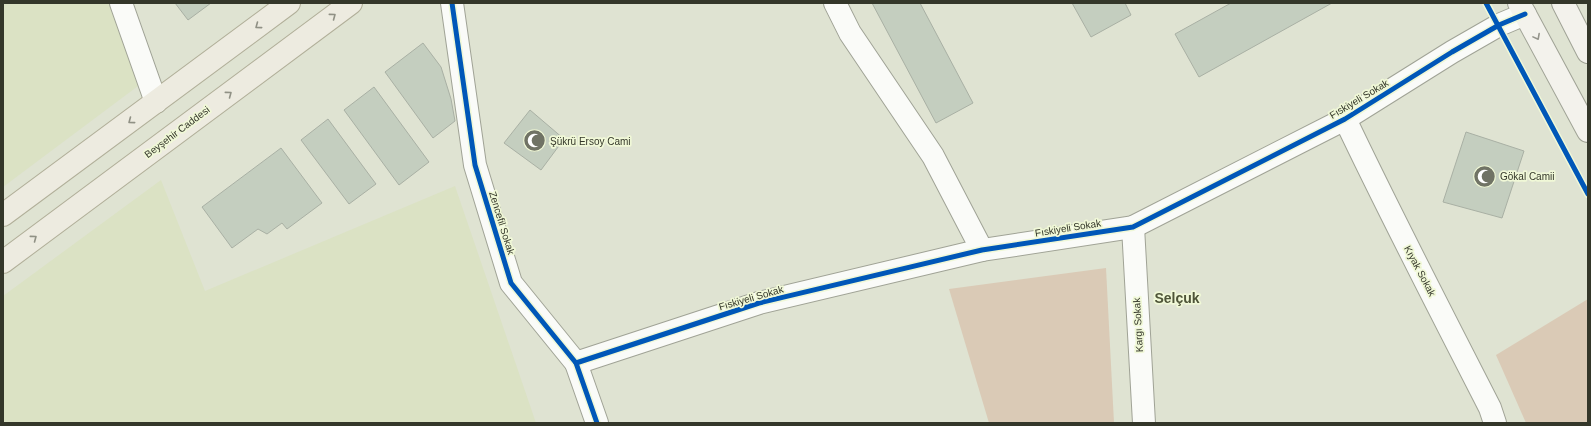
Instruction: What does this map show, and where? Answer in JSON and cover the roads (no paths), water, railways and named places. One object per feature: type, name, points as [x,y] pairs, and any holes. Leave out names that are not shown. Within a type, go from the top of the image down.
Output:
[{"type":"main road","points":[[3,215],[289,3]]},
{"type":"main road","name":"Beyşehir Caddesi","points":[[3,262],[351,3]]},
{"type":"main road","points":[[1563,3],[1588,52]]},
{"type":"main road","points":[[1522,8],[1588,131]]},
{"type":"street","points":[[121,3],[156,102]]},
{"type":"street","name":"Zencefil Sokak","points":[[452,3],[475,165],[511,283],[576,363],[597,423]]},
{"type":"street","points":[[834,3],[850,33],[933,156],[982,250]]},
{"type":"street","name":"Fıskiyeli Sokak","points":[[576,363],[759,303],[982,250],[1133,227],[1345,119],[1452,52],[1499,25],[1522,8]]},
{"type":"street","name":"Kıyak Sokak","points":[[1345,119],[1384,203],[1434,296],[1490,408],[1495,423]]},
{"type":"street","name":"Kargı Sokak","points":[[1133,227],[1144,423]]},
{"type":"place","name":"Şükrü Ersoy Cami","points":[[534,141]]},
{"type":"place","name":"Gökal Camii","points":[[1484,176]]},
{"type":"district","name":"Selçuk","points":[[1177,298]]}]
